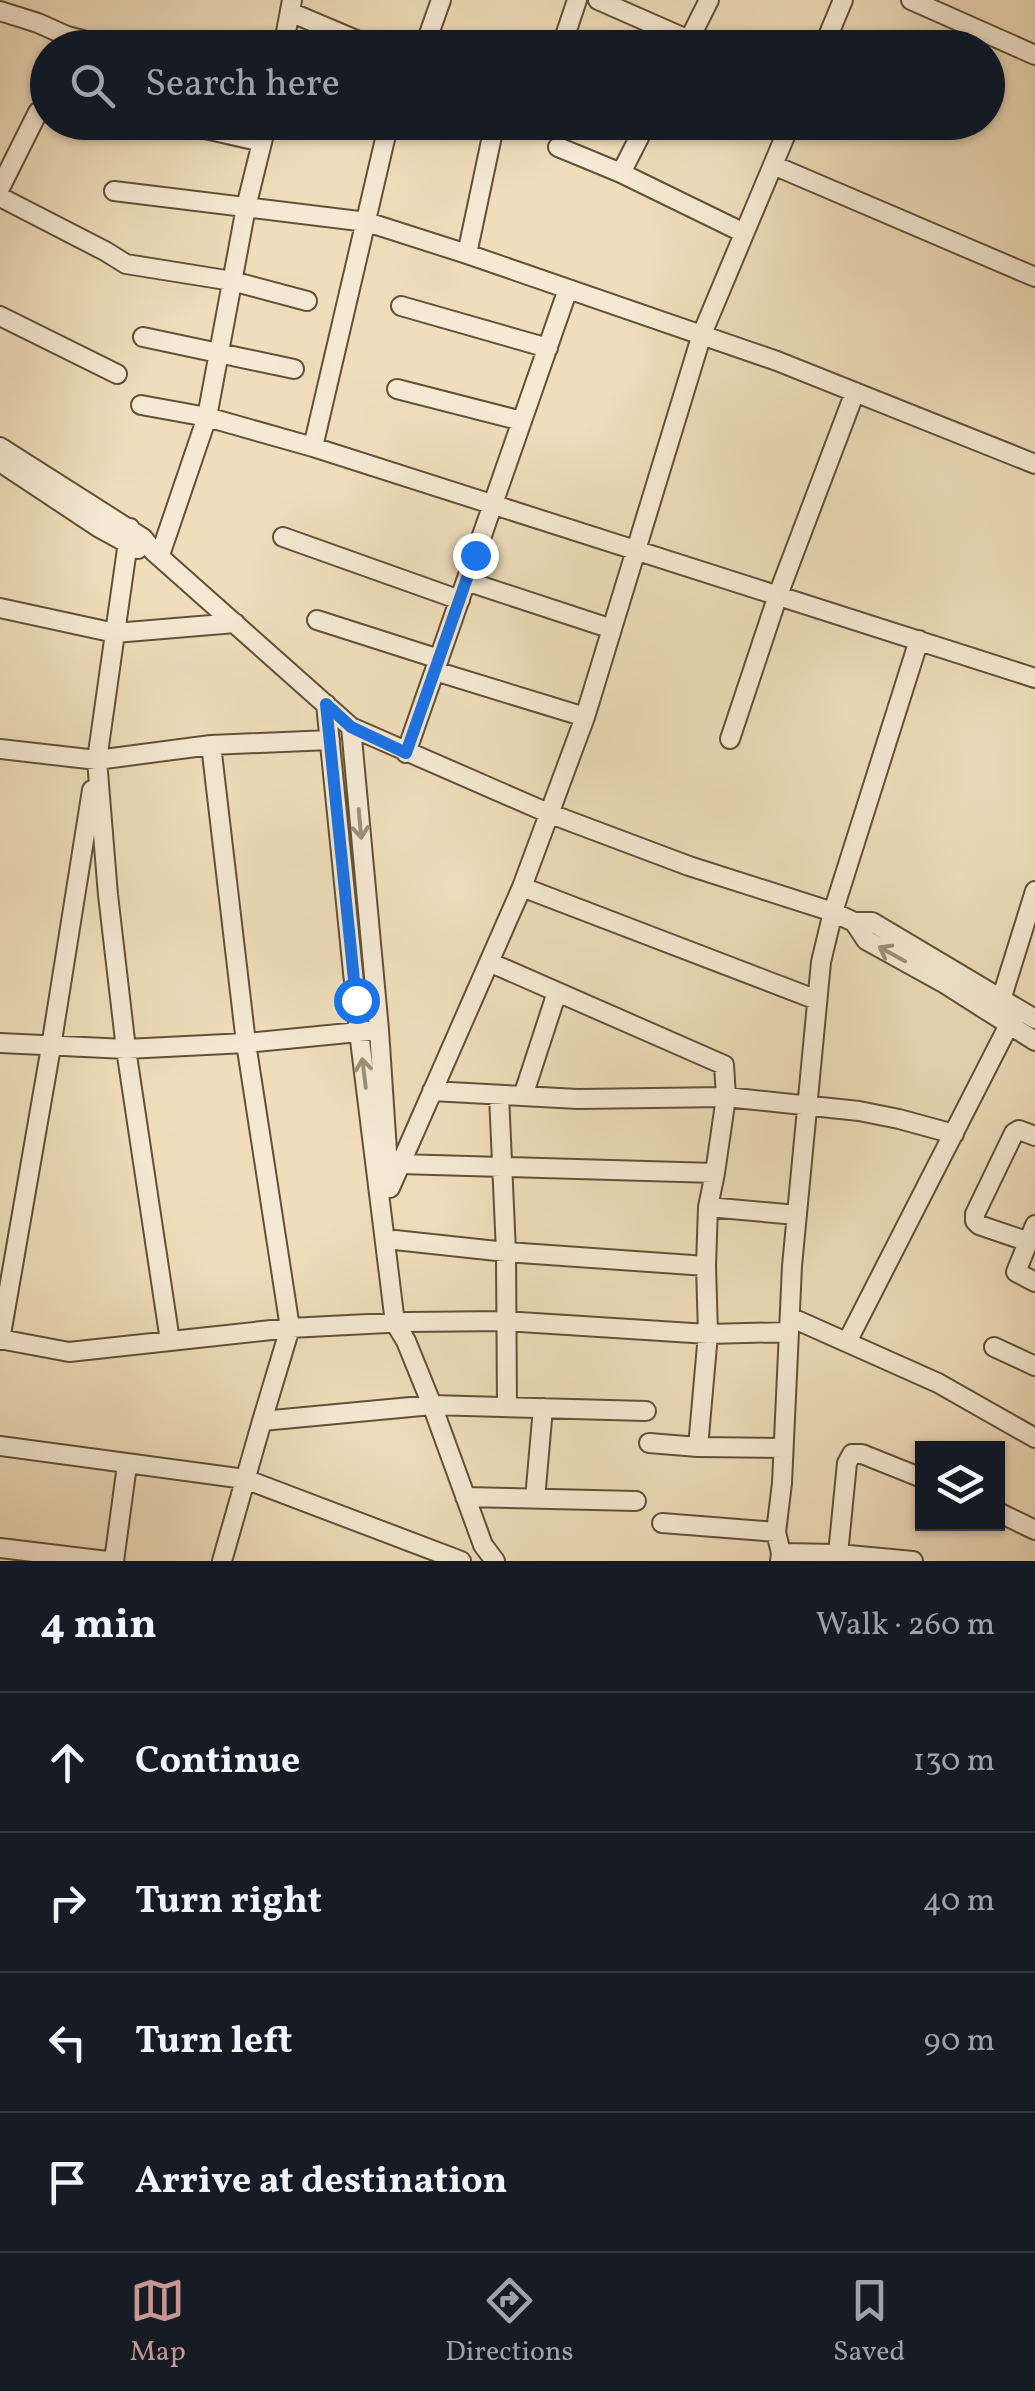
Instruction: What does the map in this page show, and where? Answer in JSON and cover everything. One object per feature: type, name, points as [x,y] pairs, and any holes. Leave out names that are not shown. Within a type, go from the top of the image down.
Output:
[{"type":"street","points":[[430,30],[441,0]]},
{"type":"street","points":[[567,30],[577,0]]},
{"type":"street","points":[[598,0],[659,30]]},
{"type":"street","points":[[694,30],[709,0]]},
{"type":"street","points":[[831,30],[844,0]]},
{"type":"street","points":[[911,0],[979,30]]},
{"type":"street","points":[[291,6],[338,30]]},
{"type":"street","points":[[0,12],[54,30]]},
{"type":"street","points":[[1005,42],[1035,55]]},
{"type":"street","points":[[0,188],[30,128]]},
{"type":"street","points":[[156,554],[207,417],[262,142],[253,140]]},
{"type":"street","points":[[313,447],[386,140]]},
{"type":"street","points":[[468,254],[491,140]]},
{"type":"street","points":[[622,173],[638,140]]},
{"type":"street","points":[[390,1188],[522,887],[585,718],[702,334],[784,140]]},
{"type":"street","points":[[558,147],[622,173],[744,233]]},
{"type":"street","points":[[773,166],[1035,277]]},
{"type":"street","points":[[114,191],[367,222],[778,360],[1035,464]]},
{"type":"street","points":[[0,197],[126,264],[232,281],[307,301]]},
{"type":"street","points":[[406,753],[568,289]]},
{"type":"street","points":[[402,306],[548,348]]},
{"type":"street","points":[[0,316],[117,374]]},
{"type":"street","points":[[144,337],[294,369]]},
{"type":"street","points":[[397,389],[522,421]]},
{"type":"street","points":[[730,739],[778,595],[855,392]]},
{"type":"street","points":[[141,405],[207,417],[313,447],[1035,678]]},
{"type":"street","points":[[0,446],[129,536]]},
{"type":"street","points":[[0,462],[129,536],[143,538],[156,554],[351,727],[548,812],[690,866],[854,922],[872,922],[1009,1011],[1035,1020]]},
{"type":"street","points":[[129,536],[51,1047],[0,1340],[70,1352],[290,1328],[402,1329],[505,1321],[708,1334],[789,1324],[847,1342],[938,1382],[1035,1438]]},
{"type":"street","points":[[283,537],[460,600]]},
{"type":"street","points":[[466,581],[612,628]]},
{"type":"street","points":[[0,608],[115,634],[235,623]]},
{"type":"street","points":[[317,620],[585,718]]},
{"type":"street","points":[[913,1561],[838,1554],[781,1557],[776,1532],[797,1215],[821,962],[833,912],[919,640]]},
{"type":"street","points":[[326,704],[359,1032],[402,1329],[483,1544],[495,1561]]},
{"type":"street","points":[[351,727],[402,1329]]},
{"type":"street","points":[[0,750],[97,760],[211,746],[330,740]]},
{"type":"street","points":[[211,746],[246,1043],[290,1328],[222,1561]]},
{"type":"street","points":[[97,760],[126,1049],[170,1341]]},
{"type":"street","points":[[522,887],[818,1000]]},
{"type":"street","points":[[847,1342],[954,1134],[1009,1011],[1035,892]]},
{"type":"street","points":[[489,962],[724,1065],[726,1097],[708,1207],[708,1334],[698,1447]]},
{"type":"street","points":[[523,1096],[557,992]]},
{"type":"street","points":[[1009,1011],[1035,1040]]},
{"type":"street","points":[[0,1043],[126,1049],[246,1043],[379,1030]]},
{"type":"street","points":[[432,1091],[578,1099],[726,1097],[886,1116],[954,1134]]},
{"type":"street","points":[[499,1095],[507,1407]]},
{"type":"street","points":[[1035,1136],[1019,1130],[1014,1133],[975,1214],[979,1225],[1032,1234],[1016,1272],[1035,1282]]},
{"type":"street","points":[[400,1164],[715,1173]]},
{"type":"street","points":[[708,1207],[797,1215]]},
{"type":"street","points":[[395,1240],[706,1266]]},
{"type":"street","points":[[994,1347],[1035,1366]]},
{"type":"street","points":[[262,1420],[432,1405],[646,1410]]},
{"type":"street","points":[[535,1500],[543,1408]]},
{"type":"street","points":[[649,1443],[783,1448]]},
{"type":"street","points":[[0,1446],[245,1479],[460,1561]]},
{"type":"street","points":[[838,1554],[847,1463],[852,1454],[862,1454],[915,1475]]},
{"type":"street","points":[[0,1548],[111,1561],[127,1464]]},
{"type":"street","points":[[465,1497],[636,1500]]},
{"type":"street","points":[[1005,1515],[1035,1530]]},
{"type":"street","points":[[662,1523],[776,1532]]},
{"type":"route","points":[[356,1000],[326,704],[351,727],[406,753],[475,555]]}]
